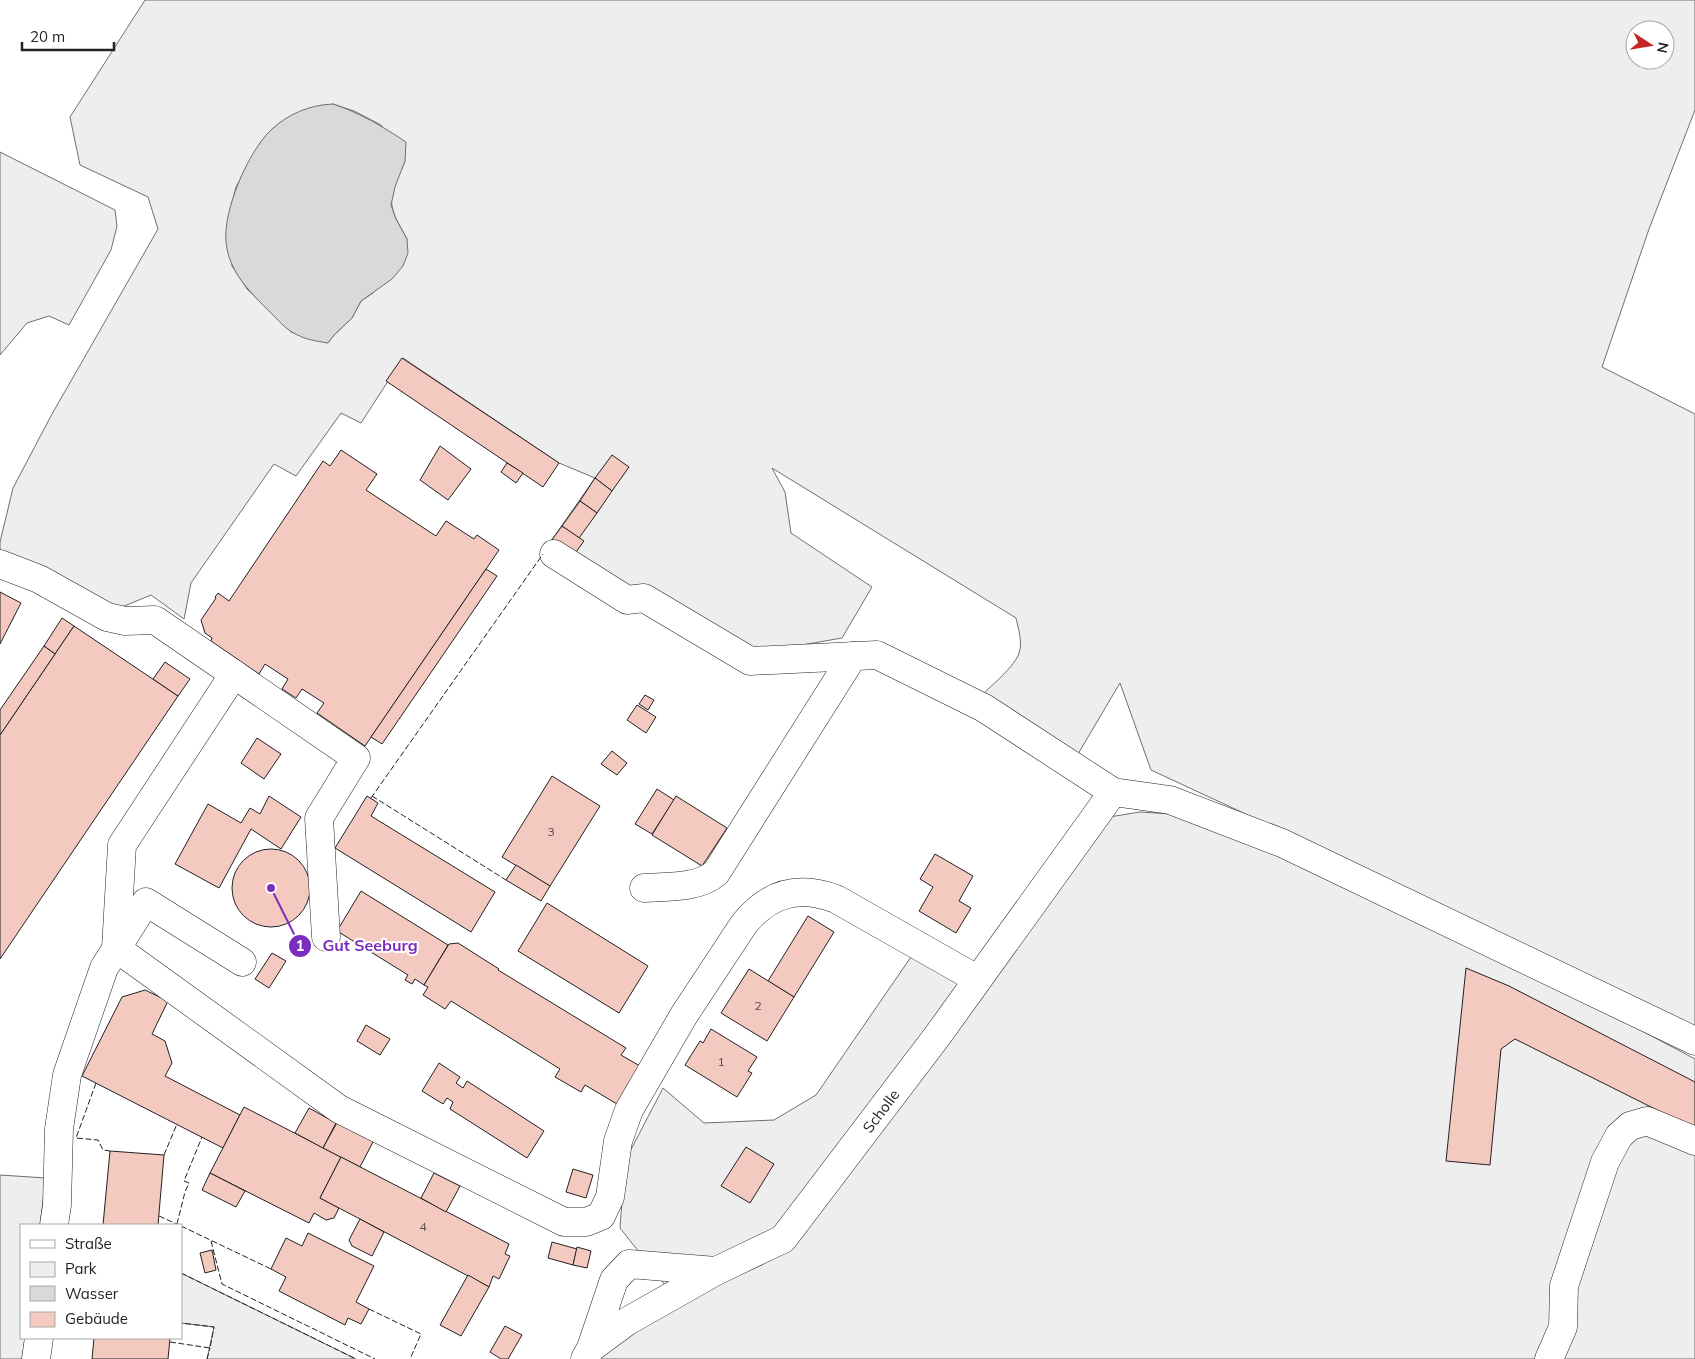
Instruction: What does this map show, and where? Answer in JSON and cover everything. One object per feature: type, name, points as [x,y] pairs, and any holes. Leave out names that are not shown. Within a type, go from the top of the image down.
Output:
[{"type":"lane","points":[[554,554],[627,600],[644,598],[750,661],[877,655],[984,708],[1113,792],[1170,800],[1282,843],[1695,1041]]},
{"type":"lane","points":[[0,564],[39,579],[107,617],[125,621],[155,620],[356,758],[319,818],[326,936]]},
{"type":"lane","points":[[644,888],[703,882],[716,873],[853,656]]},
{"type":"lane","points":[[116,948],[122,845],[234,674]]},
{"type":"lane","name":"Scholle","points":[[588,1354],[626,1322],[716,1271],[783,1239],[938,1034],[1113,792]]},
{"type":"lane","points":[[116,948],[340,1109],[564,1222],[586,1222],[602,1216],[610,1197],[618,1141],[629,1110],[684,1015],[744,924],[766,902],[795,892],[824,894],[977,979]]},
{"type":"lane","points":[[54,1224],[57,1205],[59,1129],[67,1075],[104,968],[146,902],[242,962]]},
{"type":"lane","points":[[1549,1359],[1563,1327],[1564,1286],[1605,1162],[1619,1136],[1630,1126],[1648,1121],[1695,1141]]},
{"type":"lane","points":[[588,1354],[614,1280],[629,1264],[716,1271]]},
{"type":"lane","points":[[36,1359],[39,1339]]},
{"type":"green space","points":[[145,0],[1695,0],[1695,110],[1649,229],[1602,367],[1695,414],[1695,1030],[1480,923],[1151,770],[1120,683],[1075,759],[982,695],[1017,658],[1020,640],[1016,618],[772,468],[785,492],[791,533],[872,587],[842,638],[751,654],[631,593],[551,541],[595,478],[559,463],[403,358],[361,423],[341,413],[296,476],[274,464],[191,583],[184,619],[151,595],[110,612],[0,556],[0,542],[13,488],[52,414],[158,229],[148,197],[80,165],[70,117]],"holes":[[[333,104],[354,111],[381,125],[405,161],[393,189],[391,201],[394,215],[407,239],[373,293],[361,301],[352,318],[328,343],[291,332],[247,289],[232,266],[229,215],[236,187],[260,143],[270,131],[281,122]]]},
{"type":"green space","points":[[0,152],[115,210],[117,226],[111,250],[69,325],[49,316],[27,323],[0,355]]},
{"type":"green space","points":[[1140,812],[1187,815],[1450,929],[1695,1059],[1695,1359],[597,1359],[677,1300],[620,1228],[625,1161],[663,1088],[704,1123],[774,1120],[816,1095],[913,954],[963,979],[1103,818]]},
{"type":"green space","points":[[0,1175],[46,1178],[40,1224],[20,1224],[20,1339],[25,1339],[22,1359],[0,1359]]},
{"type":"green space","points":[[182,1273],[356,1359],[207,1359],[214,1327],[182,1323]]},
{"type":"water","points":[[333,104],[371,120],[406,142],[405,161],[395,187],[391,205],[407,239],[408,253],[403,266],[392,279],[361,301],[352,318],[328,343],[305,338],[289,330],[249,290],[236,273],[228,253],[226,229],[233,198],[239,182],[262,140],[284,119],[299,111]]},
{"type":"building","points":[[402,358],[559,463],[543,487],[386,381]]},
{"type":"building","points":[[440,446],[471,469],[448,500],[420,480]]},
{"type":"building","points":[[341,450],[377,474],[366,490],[436,536],[446,521],[474,539],[477,535],[499,550],[365,746],[317,713],[324,703],[302,689],[296,698],[282,689],[288,679],[265,664],[259,674],[211,641],[212,638],[205,633],[201,620],[218,593],[229,601],[323,461],[330,466]]},
{"type":"building","points":[[612,455],[629,467],[612,491],[595,478]]},
{"type":"building","points":[[507,463],[523,473],[516,483],[501,472]]},
{"type":"building","points":[[595,478],[612,491],[597,513],[580,501]]},
{"type":"building","points":[[580,501],[597,513],[579,538],[562,526]]},
{"type":"building","points":[[562,526],[584,541],[573,556],[551,541]]},
{"type":"building","points":[[486,569],[497,576],[382,744],[371,737]]},
{"type":"building","points":[[0,592],[21,603],[0,644]]},
{"type":"building","points":[[62,618],[74,626],[55,654],[44,646]]},
{"type":"building","points":[[74,626],[178,696],[0,959],[0,735]]},
{"type":"building","points":[[44,646],[55,654],[0,735],[0,710]]},
{"type":"building","points":[[165,662],[190,679],[178,696],[153,679]]},
{"type":"building","points":[[645,695],[654,700],[648,710],[639,704]]},
{"type":"building","points":[[637,705],[656,717],[646,733],[627,720]]},
{"type":"building","points":[[257,738],[281,754],[264,779],[241,763]]},
{"type":"building","points":[[612,751],[627,763],[617,775],[601,764]]},
{"type":"building","points":[[552,776],[600,806],[550,886],[502,857]]},
{"type":"building","points":[[657,789],[674,800],[652,834],[635,824]]},
{"type":"building","points":[[269,796],[301,817],[281,849],[251,829],[219,888],[175,864],[208,804],[241,823],[250,808],[260,814]]},
{"type":"building","points":[[367,796],[378,803],[371,816],[495,892],[471,932],[335,848]]},
{"type":"building","points":[[676,796],[727,828],[702,866],[652,835]]},
{"type":"building","points":[[271,849],[286,852],[298,861],[307,873],[310,888],[307,903],[298,915],[286,924],[271,927],[256,924],[244,915],[235,903],[232,888],[235,873],[244,861],[256,852]]},
{"type":"building","points":[[935,854],[973,876],[959,901],[971,908],[956,933],[919,911],[933,887],[920,879]]},
{"type":"building","points":[[516,865],[550,886],[541,901],[506,880]]},
{"type":"building","points":[[361,891],[448,945],[424,985],[415,979],[412,984],[405,980],[408,975],[337,931]]},
{"type":"building","points":[[547,903],[648,966],[619,1013],[518,951]]},
{"type":"building","points":[[808,916],[834,932],[794,997],[768,981]]},
{"type":"building","points":[[458,943],[498,970],[626,1048],[621,1055],[640,1066],[617,1104],[585,1085],[581,1092],[555,1077],[560,1069],[451,1001],[445,1009],[423,995],[428,987],[424,985],[449,944]]},
{"type":"building","points":[[272,953],[286,961],[269,988],[255,979]]},
{"type":"building","points":[[1466,968],[1509,986],[1695,1082],[1695,1129],[1515,1039],[1501,1049],[1490,1165],[1446,1161]]},
{"type":"building","points":[[749,969],[794,997],[767,1041],[721,1013]]},
{"type":"building","points":[[145,990],[168,1001],[152,1034],[165,1041],[172,1063],[165,1076],[240,1115],[223,1148],[82,1076],[122,997]]},
{"type":"building","points":[[366,1025],[390,1039],[380,1055],[357,1041]]},
{"type":"building","points":[[711,1029],[757,1057],[748,1071],[752,1073],[737,1097],[685,1065],[700,1041],[703,1043]]},
{"type":"building","points":[[439,1063],[460,1077],[456,1083],[463,1088],[467,1081],[544,1131],[527,1158],[450,1109],[453,1102],[447,1098],[443,1104],[422,1091]]},
{"type":"building","points":[[244,1107],[341,1157],[320,1198],[339,1208],[334,1218],[326,1220],[314,1213],[309,1223],[210,1173]]},
{"type":"building","points":[[309,1108],[336,1123],[323,1148],[295,1133]]},
{"type":"building","points":[[339,1119],[374,1140],[360,1167],[323,1148]]},
{"type":"building","points":[[746,1147],[774,1164],[750,1203],[721,1186]]},
{"type":"building","points":[[110,1151],[164,1155],[158,1224],[103,1224]]},
{"type":"building","points":[[341,1157],[509,1244],[505,1254],[510,1256],[499,1279],[493,1276],[489,1287],[320,1198]]},
{"type":"building","points":[[573,1169],[593,1175],[586,1198],[566,1192]]},
{"type":"building","points":[[210,1173],[245,1191],[236,1207],[202,1190]]},
{"type":"building","points":[[434,1173],[460,1186],[446,1212],[421,1198]]},
{"type":"building","points":[[360,1219],[384,1232],[372,1256],[352,1246],[349,1240]]},
{"type":"building","points":[[308,1233],[374,1266],[356,1302],[369,1309],[361,1324],[348,1318],[345,1325],[279,1291],[286,1277],[271,1269],[286,1238],[302,1246]]},
{"type":"building","points":[[552,1242],[577,1249],[573,1265],[548,1258]]},
{"type":"building","points":[[577,1247],[591,1251],[587,1268],[573,1265]]},
{"type":"building","points":[[212,1250],[216,1270],[205,1273],[200,1253]]},
{"type":"building","points":[[468,1275],[489,1287],[461,1336],[440,1325]]},
{"type":"building","points":[[505,1326],[522,1335],[508,1359],[501,1359],[490,1352]]},
{"type":"building","points":[[94,1339],[170,1339],[168,1359],[92,1359]]},
{"type":"fence","points":[[371,798],[543,554]]},
{"type":"fence","points":[[372,796],[506,880]]},
{"type":"fence","points":[[96,1083],[76,1138],[98,1140],[103,1150],[110,1151]]},
{"type":"fence","points":[[164,1155],[177,1124]]},
{"type":"fence","points":[[177,1224],[189,1183],[184,1181],[202,1137]]},
{"type":"fence","points":[[159,1216],[177,1224]]},
{"type":"fence","points":[[182,1226],[271,1269]]},
{"type":"fence","points":[[211,1241],[222,1284],[375,1359]]},
{"type":"fence","points":[[182,1273],[356,1359]]},
{"type":"fence","points":[[369,1309],[421,1334],[410,1359]]},
{"type":"fence","points":[[170,1342],[210,1348],[214,1327],[182,1323]]},
{"type":"fence","points":[[207,1359],[210,1348]]},
{"type":"place","name":"Gut Seeburg","points":[[271,888]]}]
